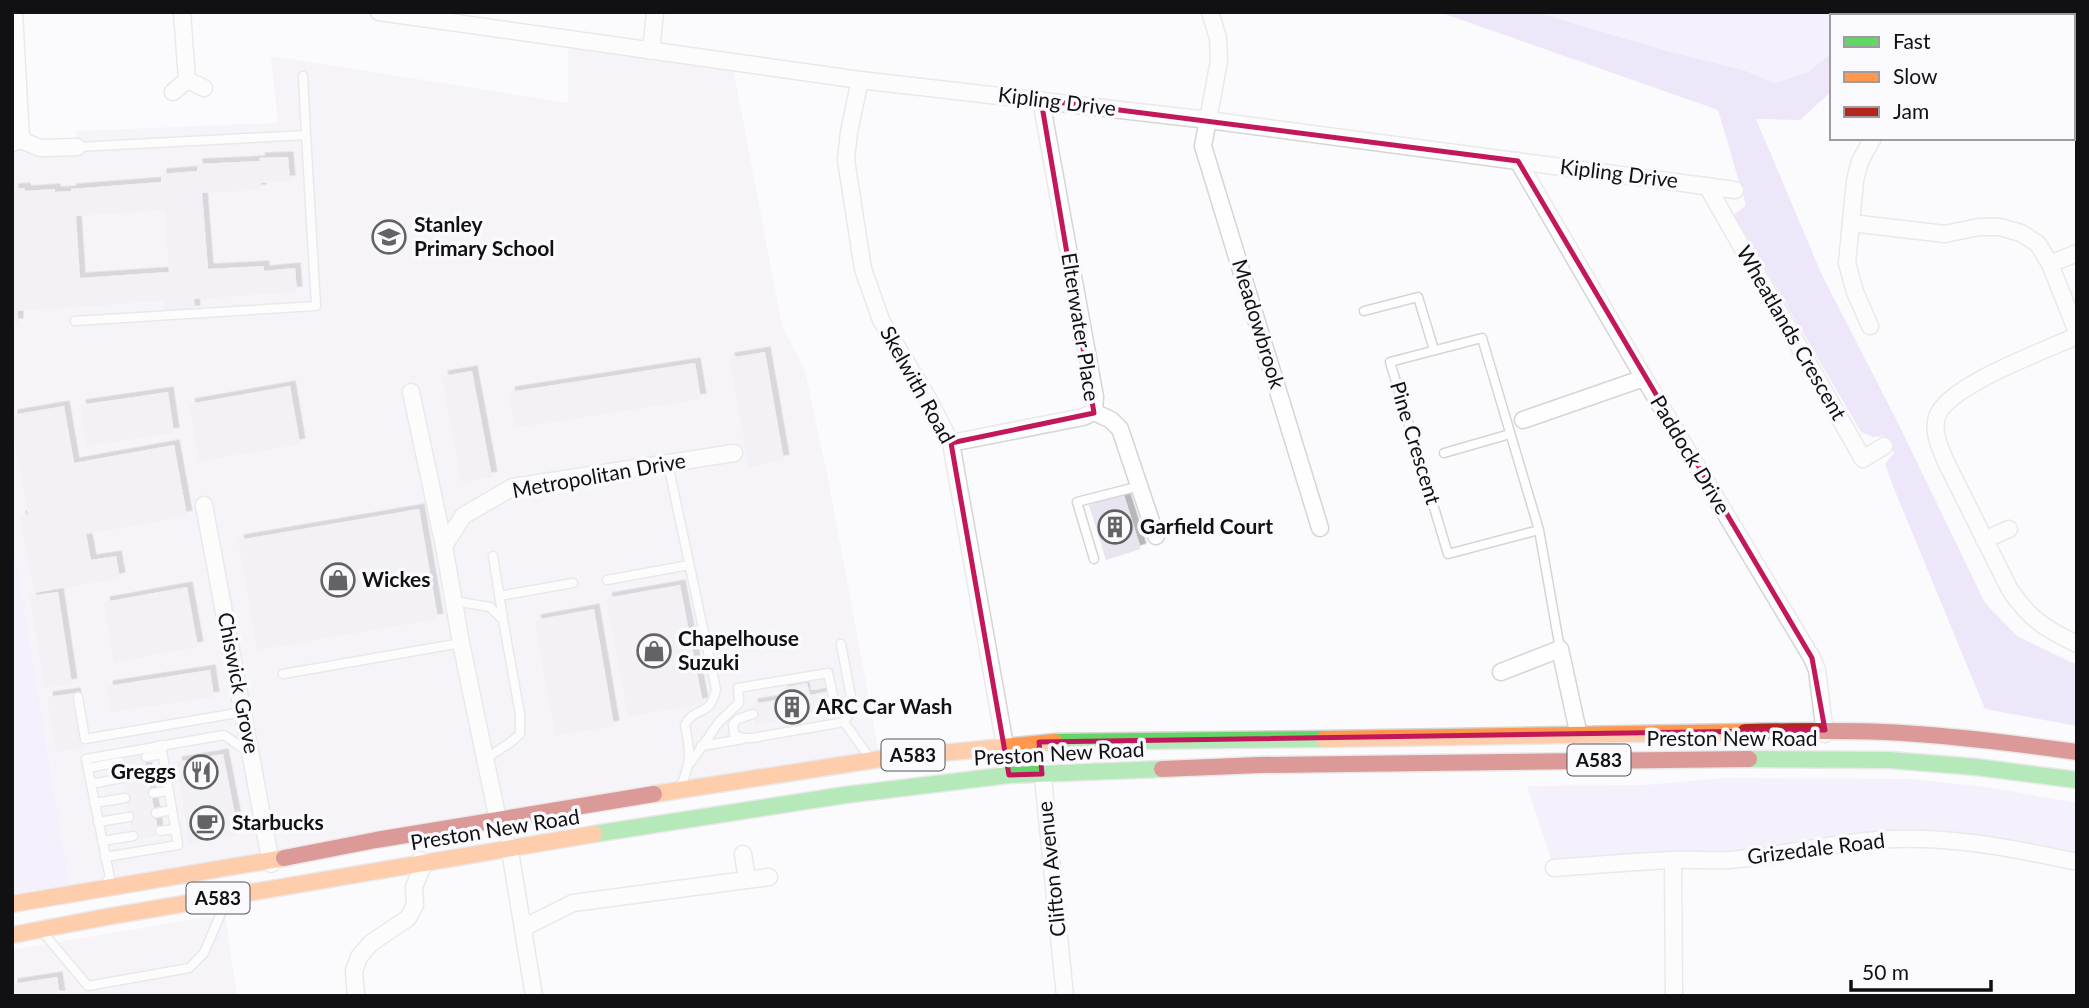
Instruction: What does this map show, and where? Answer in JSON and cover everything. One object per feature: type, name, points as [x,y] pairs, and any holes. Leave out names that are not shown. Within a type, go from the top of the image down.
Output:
[{"type":"highway","name":"Preston New Road","points":[[12,904],[679,790],[872,761],[1039,742],[1579,736],[1825,730],[2004,742],[2077,752]]},
{"type":"highway","name":"Preston New Road","points":[[12,936],[106,917],[511,848],[845,795],[1009,775],[1260,765],[1615,759],[1889,760],[1976,767],[2077,780]]},
{"type":"street","points":[[14,12],[17,141],[40,148],[77,147]]},
{"type":"street","points":[[181,12],[187,80]]},
{"type":"street","name":"Kipling Drive","points":[[379,12],[495,20],[651,51],[860,80],[1208,120],[1735,190]]},
{"type":"street","points":[[651,51],[655,12]]},
{"type":"street","name":"Meadowbrook","points":[[1210,12],[1218,38],[1219,61],[1203,146],[1320,528]]},
{"type":"street","points":[[187,80],[204,88]]},
{"type":"street","points":[[173,92],[187,80]]},
{"type":"street","name":"Skelwith Road","points":[[860,80],[846,160],[863,269],[881,320],[951,443],[1006,745],[1009,775]]},
{"type":"street","name":"Elterwater Place","points":[[1041,100],[1095,397],[1094,412],[1120,429],[1156,536]]},
{"type":"street","points":[[1870,326],[1847,263],[1855,180],[1860,161],[1872,140]]},
{"type":"street","name":"Paddock Drive","points":[[1518,161],[1812,658],[1817,670],[1826,760]]},
{"type":"street","name":"Wheatlands Crescent","points":[[1707,186],[1863,459],[1884,446]]},
{"type":"street","points":[[1852,223],[1945,234],[1979,227],[2000,227],[2021,233],[2038,244],[2050,264],[2077,334],[1970,385],[1948,400],[1937,417],[1936,437],[2010,590],[2037,623],[2077,643]]},
{"type":"street","points":[[2050,264],[2077,254]]},
{"type":"street","points":[[1523,421],[1644,378]]},
{"type":"street","points":[[411,392],[497,821],[511,848],[534,996]]},
{"type":"street","points":[[951,443],[1083,417],[1094,412]]},
{"type":"street","name":"Metropolitan Drive","points":[[444,546],[463,516],[513,487],[734,453]]},
{"type":"street","name":"Chiswick Grove","points":[[204,505],[276,888]]},
{"type":"street","points":[[1984,540],[2009,529]]},
{"type":"street","points":[[1501,672],[1560,649],[1579,736]]},
{"type":"street","name":"Clifton Avenue","points":[[1039,742],[1065,996]]},
{"type":"street","points":[[414,887],[393,868],[404,849],[425,832]]},
{"type":"street","points":[[356,996],[354,971],[359,957],[371,943],[408,918],[415,905],[414,887],[424,863],[404,849],[376,840]]},
{"type":"street","name":"Grizedale Road","points":[[1554,868],[1673,860],[1727,860],[1867,841],[1927,840],[1980,844],[2077,862]]},
{"type":"street","points":[[743,854],[747,880]]},
{"type":"street","points":[[1673,860],[1674,996]]},
{"type":"street","points":[[523,928],[573,904],[769,877]]},
{"type":"street","points":[[101,888],[106,917]]},
{"type":"lane","points":[[75,321],[316,306],[303,76]]},
{"type":"lane","points":[[77,147],[306,135]]},
{"type":"lane","points":[[1364,311],[1419,297],[1434,350]]},
{"type":"lane","name":"Pine Crescent","points":[[1539,530],[1448,554],[1390,362],[1482,338],[1539,530],[1560,649]]},
{"type":"lane","points":[[1444,453],[1510,435]]},
{"type":"lane","points":[[668,464],[716,689],[713,702],[708,708],[690,715],[685,725],[690,745],[690,763]]},
{"type":"lane","points":[[1094,559],[1077,502],[1140,486]]},
{"type":"lane","points":[[485,759],[520,734],[520,714],[493,556]]},
{"type":"lane","points":[[607,580],[690,565]]},
{"type":"lane","points":[[499,596],[573,583]]},
{"type":"lane","points":[[454,601],[490,607],[503,620]]},
{"type":"lane","points":[[283,674],[461,643]]},
{"type":"lane","points":[[841,644],[852,707],[844,722]]},
{"type":"lane","points":[[679,790],[690,763],[701,746],[719,722],[739,703],[738,688],[828,673],[834,700],[831,700]]},
{"type":"lane","points":[[78,697],[85,739],[243,712]]},
{"type":"lane","points":[[752,738],[742,738],[734,734],[733,724],[738,719],[753,714]]},
{"type":"lane","points":[[701,746],[844,722]]},
{"type":"lane","points":[[844,722],[872,761]]},
{"type":"lane","points":[[101,888],[110,878],[86,759],[161,750],[224,735],[251,754]]},
{"type":"lane","points":[[146,757],[161,750]]},
{"type":"lane","points":[[105,857],[178,845],[161,750]]},
{"type":"lane","points":[[88,768],[120,762]]},
{"type":"lane","points":[[149,773],[165,770]]},
{"type":"lane","points":[[91,783],[122,778]]},
{"type":"lane","points":[[153,793],[169,791]]},
{"type":"lane","points":[[94,803],[125,798]]},
{"type":"lane","points":[[156,813],[172,810]]},
{"type":"lane","points":[[98,822],[129,817]]},
{"type":"lane","points":[[160,831],[176,829]]},
{"type":"lane","points":[[102,841],[133,836]]},
{"type":"lane","points":[[41,930],[88,986],[109,983],[189,968],[204,953],[228,896]]},
{"type":"highlighted area","points":[[1041,100],[1518,161],[1812,658],[1825,730],[1039,742],[1042,774],[1009,775],[951,443],[1094,413]]},
{"type":"shaded area","points":[[1439,12],[1535,12],[1667,51],[1743,70],[1775,83],[1808,72],[1830,55],[1830,93],[1800,120],[1756,119],[1822,275],[1898,423],[1985,603],[2017,636],[2077,665],[2077,726],[1985,709],[1885,464],[1894,453],[1885,436],[1873,437],[1861,432],[1734,215],[1746,205],[1718,110]]},
{"type":"shaded area","points":[[1473,12],[1902,12],[1830,14],[1830,66],[1782,103]]},
{"type":"shaded area","points":[[1984,12],[2077,12],[2077,76],[2075,14]]},
{"type":"shaded area","points":[[568,39],[732,62],[782,326],[805,371],[828,478],[880,759],[71,893],[12,533],[12,143],[77,147],[76,131],[278,123],[271,56],[568,103]]},
{"type":"shaded area","points":[[12,533],[71,893],[12,904]]},
{"type":"shaded area","points":[[1725,778],[1911,779],[1987,787],[2077,803],[2077,862],[1927,840],[1554,868],[1527,786],[1645,785]]},
{"type":"shaded area","points":[[225,914],[237,996],[12,996],[12,950]]},
{"type":"building","points":[[288,157],[290,181],[261,183],[261,190],[202,193],[208,269],[264,266],[264,271],[295,268],[297,292],[194,299],[195,311],[164,313],[163,301],[18,311],[18,324],[12,324],[13,189],[55,189],[55,192],[161,182],[161,174],[197,171],[197,164],[260,161],[259,158]],"holes":[[[165,210],[169,272],[80,278],[76,216]]]},
{"type":"building","points":[[765,352],[784,460],[749,467],[729,358]]},
{"type":"building","points":[[695,363],[701,399],[514,428],[509,392]]},
{"type":"building","points":[[472,371],[492,477],[461,482],[442,376]]},
{"type":"building","points":[[290,386],[300,444],[199,461],[189,404]]},
{"type":"building","points":[[168,392],[174,433],[86,446],[80,405]]},
{"type":"building","points":[[64,406],[74,463],[174,445],[187,516],[86,534],[91,560],[116,556],[120,578],[34,593],[20,516],[28,515],[12,415]]},
{"type":"building","name":"Garfield Court","points":[[1124,495],[1141,549],[1106,560],[1089,505]]},
{"type":"building","name":"Wickes","points":[[419,509],[438,619],[257,650],[238,540]]},
{"type":"building","name":"Chapelhouse Suzuki","points":[[680,585],[703,703],[628,717],[606,598]]},
{"type":"building","points":[[187,587],[198,647],[114,662],[104,602]]},
{"type":"building","points":[[58,592],[72,684],[44,688],[30,596]]},
{"type":"building","points":[[594,609],[614,726],[555,736],[535,620]]},
{"type":"building","points":[[210,670],[214,697],[111,712],[107,686]]},
{"type":"building","points":[[827,674],[829,687],[811,690],[809,677]]},
{"type":"building","name":"ARC Car Wash","points":[[807,683],[810,695],[829,691],[833,710],[755,725],[752,704],[783,699],[781,688]]},
{"type":"building","points":[[75,693],[84,748],[56,752],[47,697]]},
{"type":"building","points":[[144,754],[159,836],[133,841],[120,758]]},
{"type":"building","points":[[223,754],[239,835],[189,844],[176,762]]},
{"type":"building","points":[[57,977],[60,996],[12,996],[12,984]]},
{"type":"traffic: fast","points":[[1055,742],[1324,739]]},
{"type":"traffic: fast","points":[[1749,759],[1889,760],[1976,767],[2077,780]]},
{"type":"traffic: fast","points":[[594,834],[845,795],[1009,775],[1162,769]]},
{"type":"traffic: slow","points":[[1324,739],[1745,732]]},
{"type":"traffic: slow","points":[[654,794],[880,759],[1055,742]]},
{"type":"traffic: slow","points":[[12,935],[594,834]]},
{"type":"traffic: slow","points":[[12,904],[284,858]]},
{"type":"traffic: jam","points":[[1745,732],[1908,733],[2077,752]]},
{"type":"traffic: jam","points":[[1162,769],[1260,765],[1749,759]]},
{"type":"traffic: jam","points":[[284,858],[654,794]]},
{"type":"place","name":"Stanley Primary School","points":[[389,237]]},
{"type":"place","name":"Garfield Court","points":[[1115,527]]},
{"type":"place","name":"Wickes","points":[[338,580]]},
{"type":"place","name":"Chapelhouse Suzuki","points":[[654,651]]},
{"type":"place","name":"ARC Car Wash","points":[[792,707]]},
{"type":"place","name":"Greggs","points":[[201,772]]},
{"type":"place","name":"Starbucks","points":[[207,823]]}]
